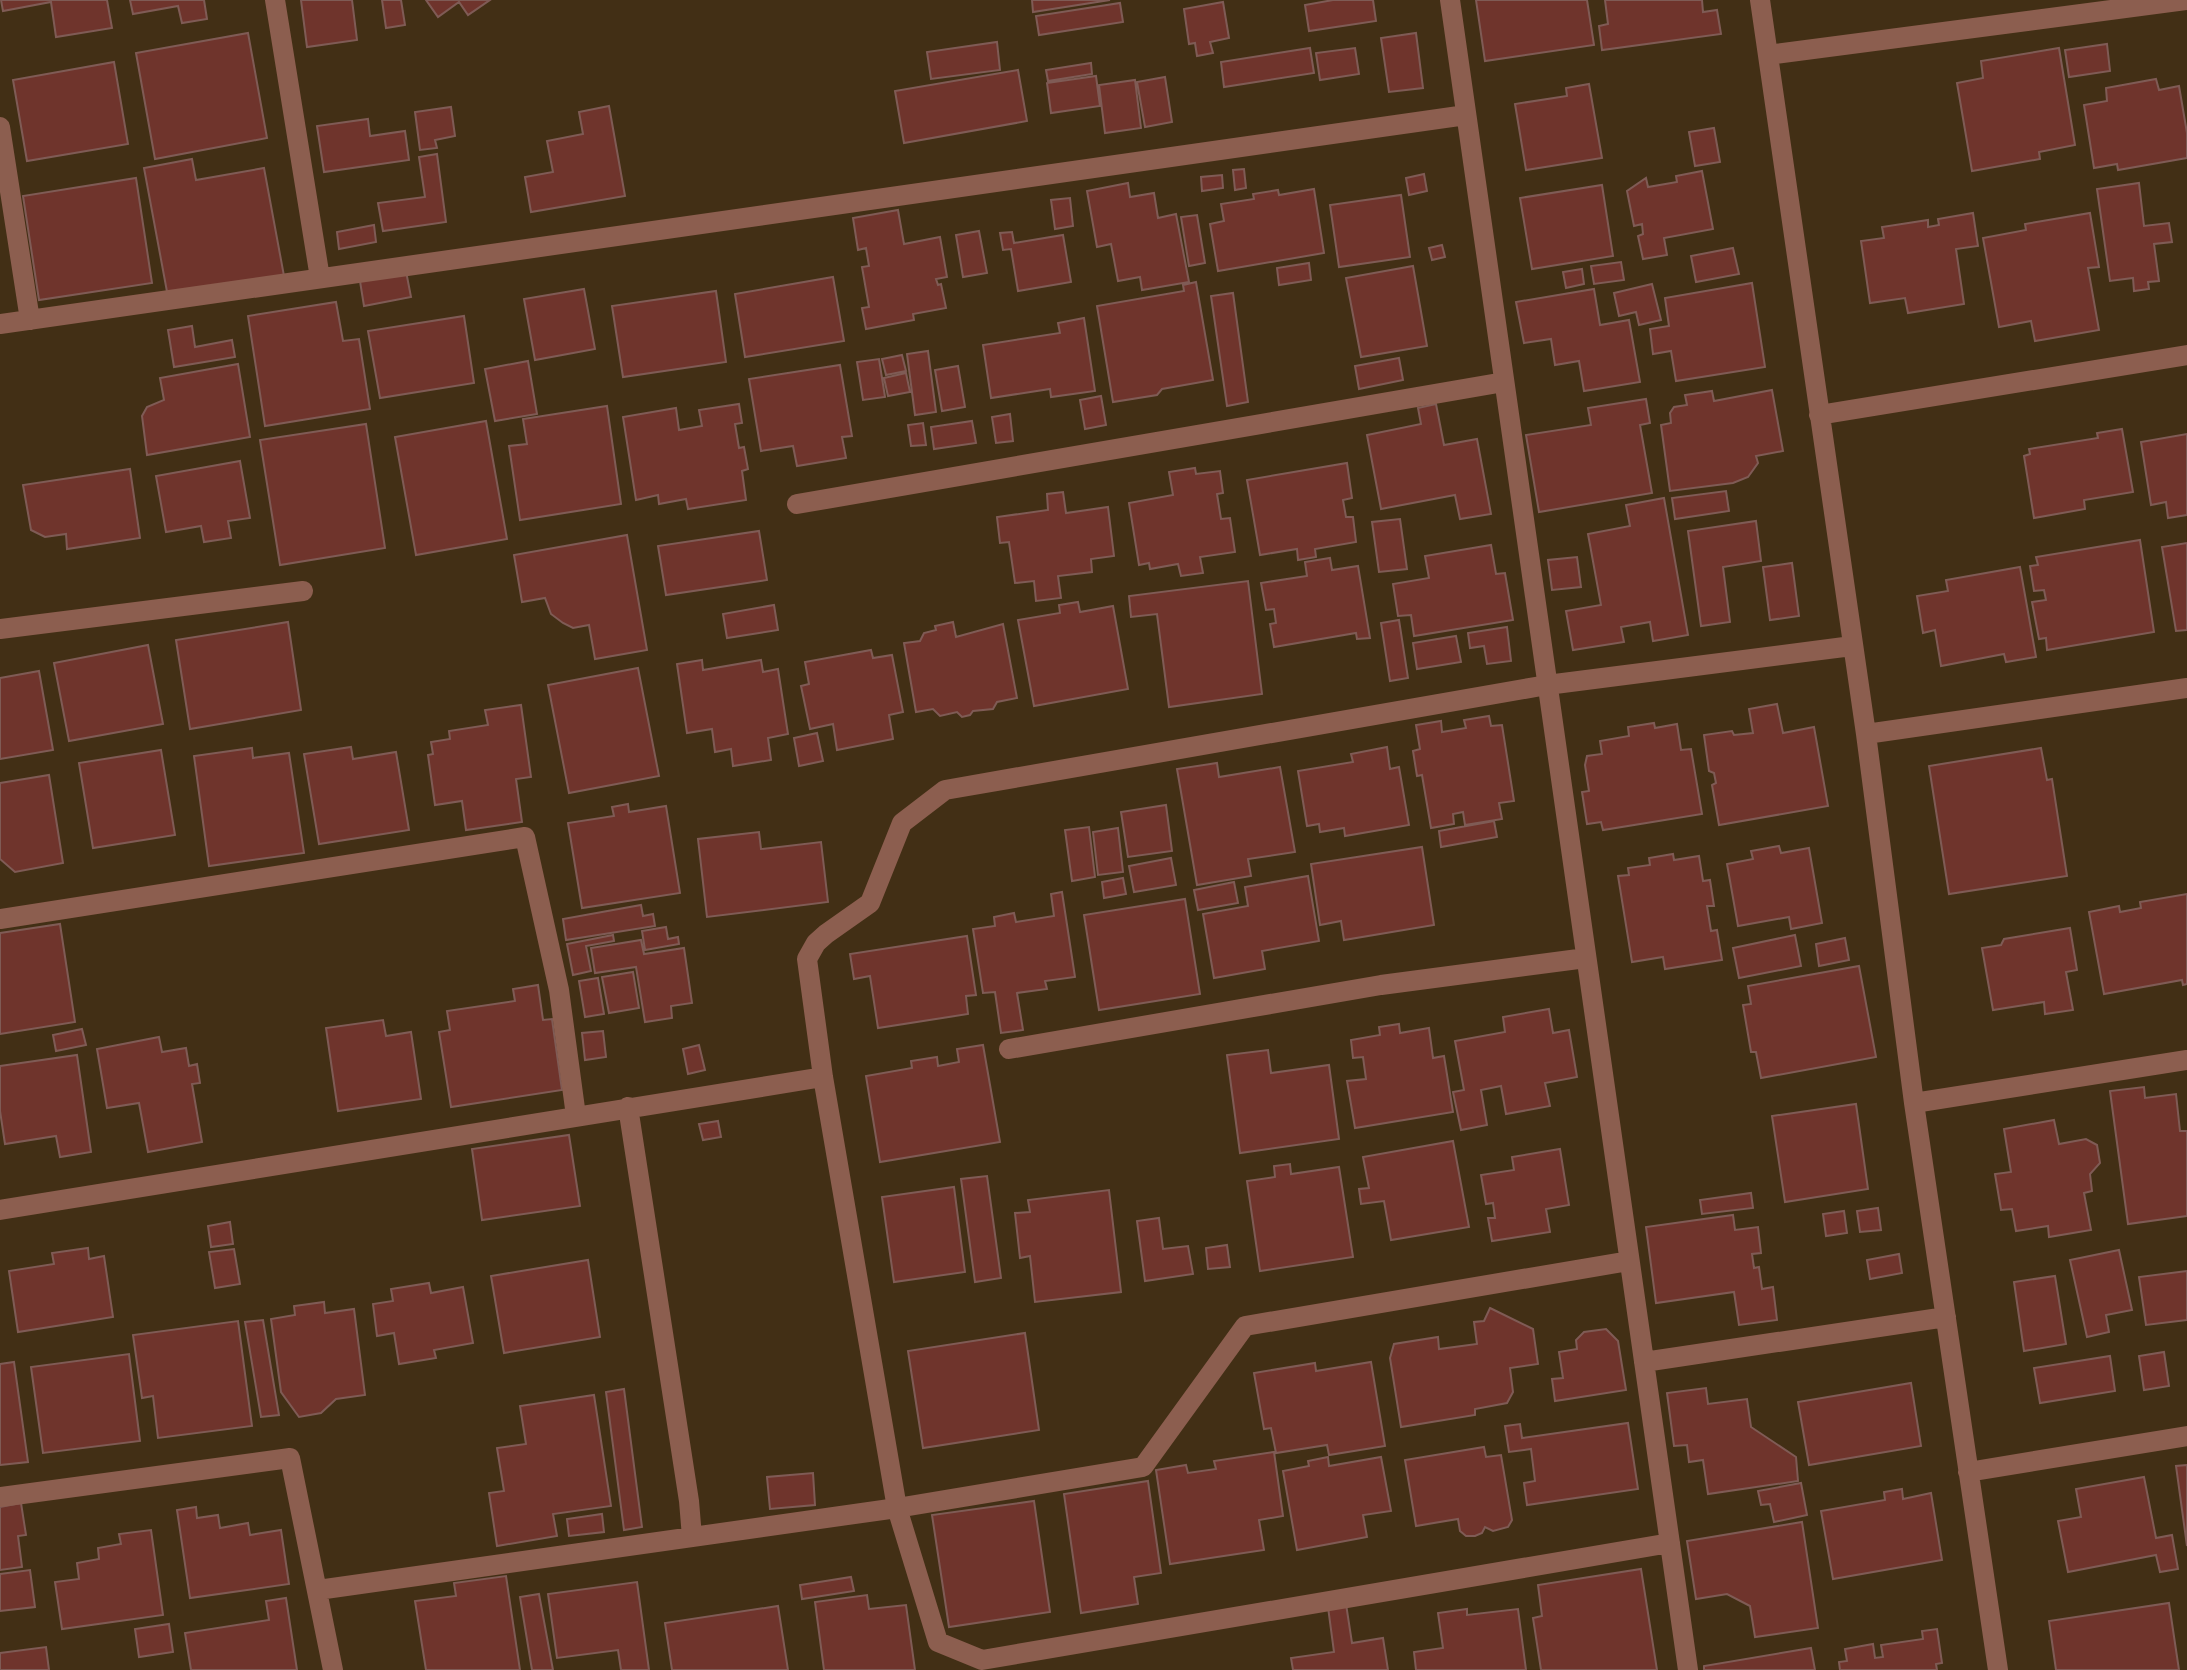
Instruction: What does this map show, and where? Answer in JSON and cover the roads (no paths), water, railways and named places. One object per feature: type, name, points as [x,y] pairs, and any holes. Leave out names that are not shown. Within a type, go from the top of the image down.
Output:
[{"type":"street","points":[[275,0],[320,278]]},
{"type":"street","points":[[1450,0],[1688,1670]]},
{"type":"street","points":[[1760,0],[1866,734],[1914,1103],[1998,1670]]},
{"type":"street","points":[[1768,55],[2187,0]]},
{"type":"street","points":[[0,324],[1466,115]]},
{"type":"street","points":[[0,127],[30,320]]},
{"type":"street","points":[[1819,415],[2187,355]]},
{"type":"street","points":[[797,504],[1504,382]]},
{"type":"street","points":[[0,629],[303,591]]},
{"type":"street","points":[[1670,1543],[982,1660],[938,1642],[897,1508],[823,1077],[807,959],[816,943],[826,934],[870,903],[902,823],[945,790],[1547,685],[1852,646]]},
{"type":"street","points":[[1866,734],[2187,688]]},
{"type":"street","points":[[0,919],[525,837],[559,990],[576,1116]]},
{"type":"street","points":[[1009,1049],[1381,985],[1586,958]]},
{"type":"street","points":[[1914,1103],[2187,1060]]},
{"type":"street","points":[[0,1210],[823,1077]]},
{"type":"street","points":[[628,1107],[692,1537]]},
{"type":"street","points":[[318,1590],[897,1508],[1143,1467],[1245,1326],[1629,1261]]},
{"type":"street","points":[[1644,1362],[1946,1317]]},
{"type":"street","points":[[1968,1472],[2187,1436]]},
{"type":"street","points":[[0,1497],[290,1458],[333,1670]]}]
